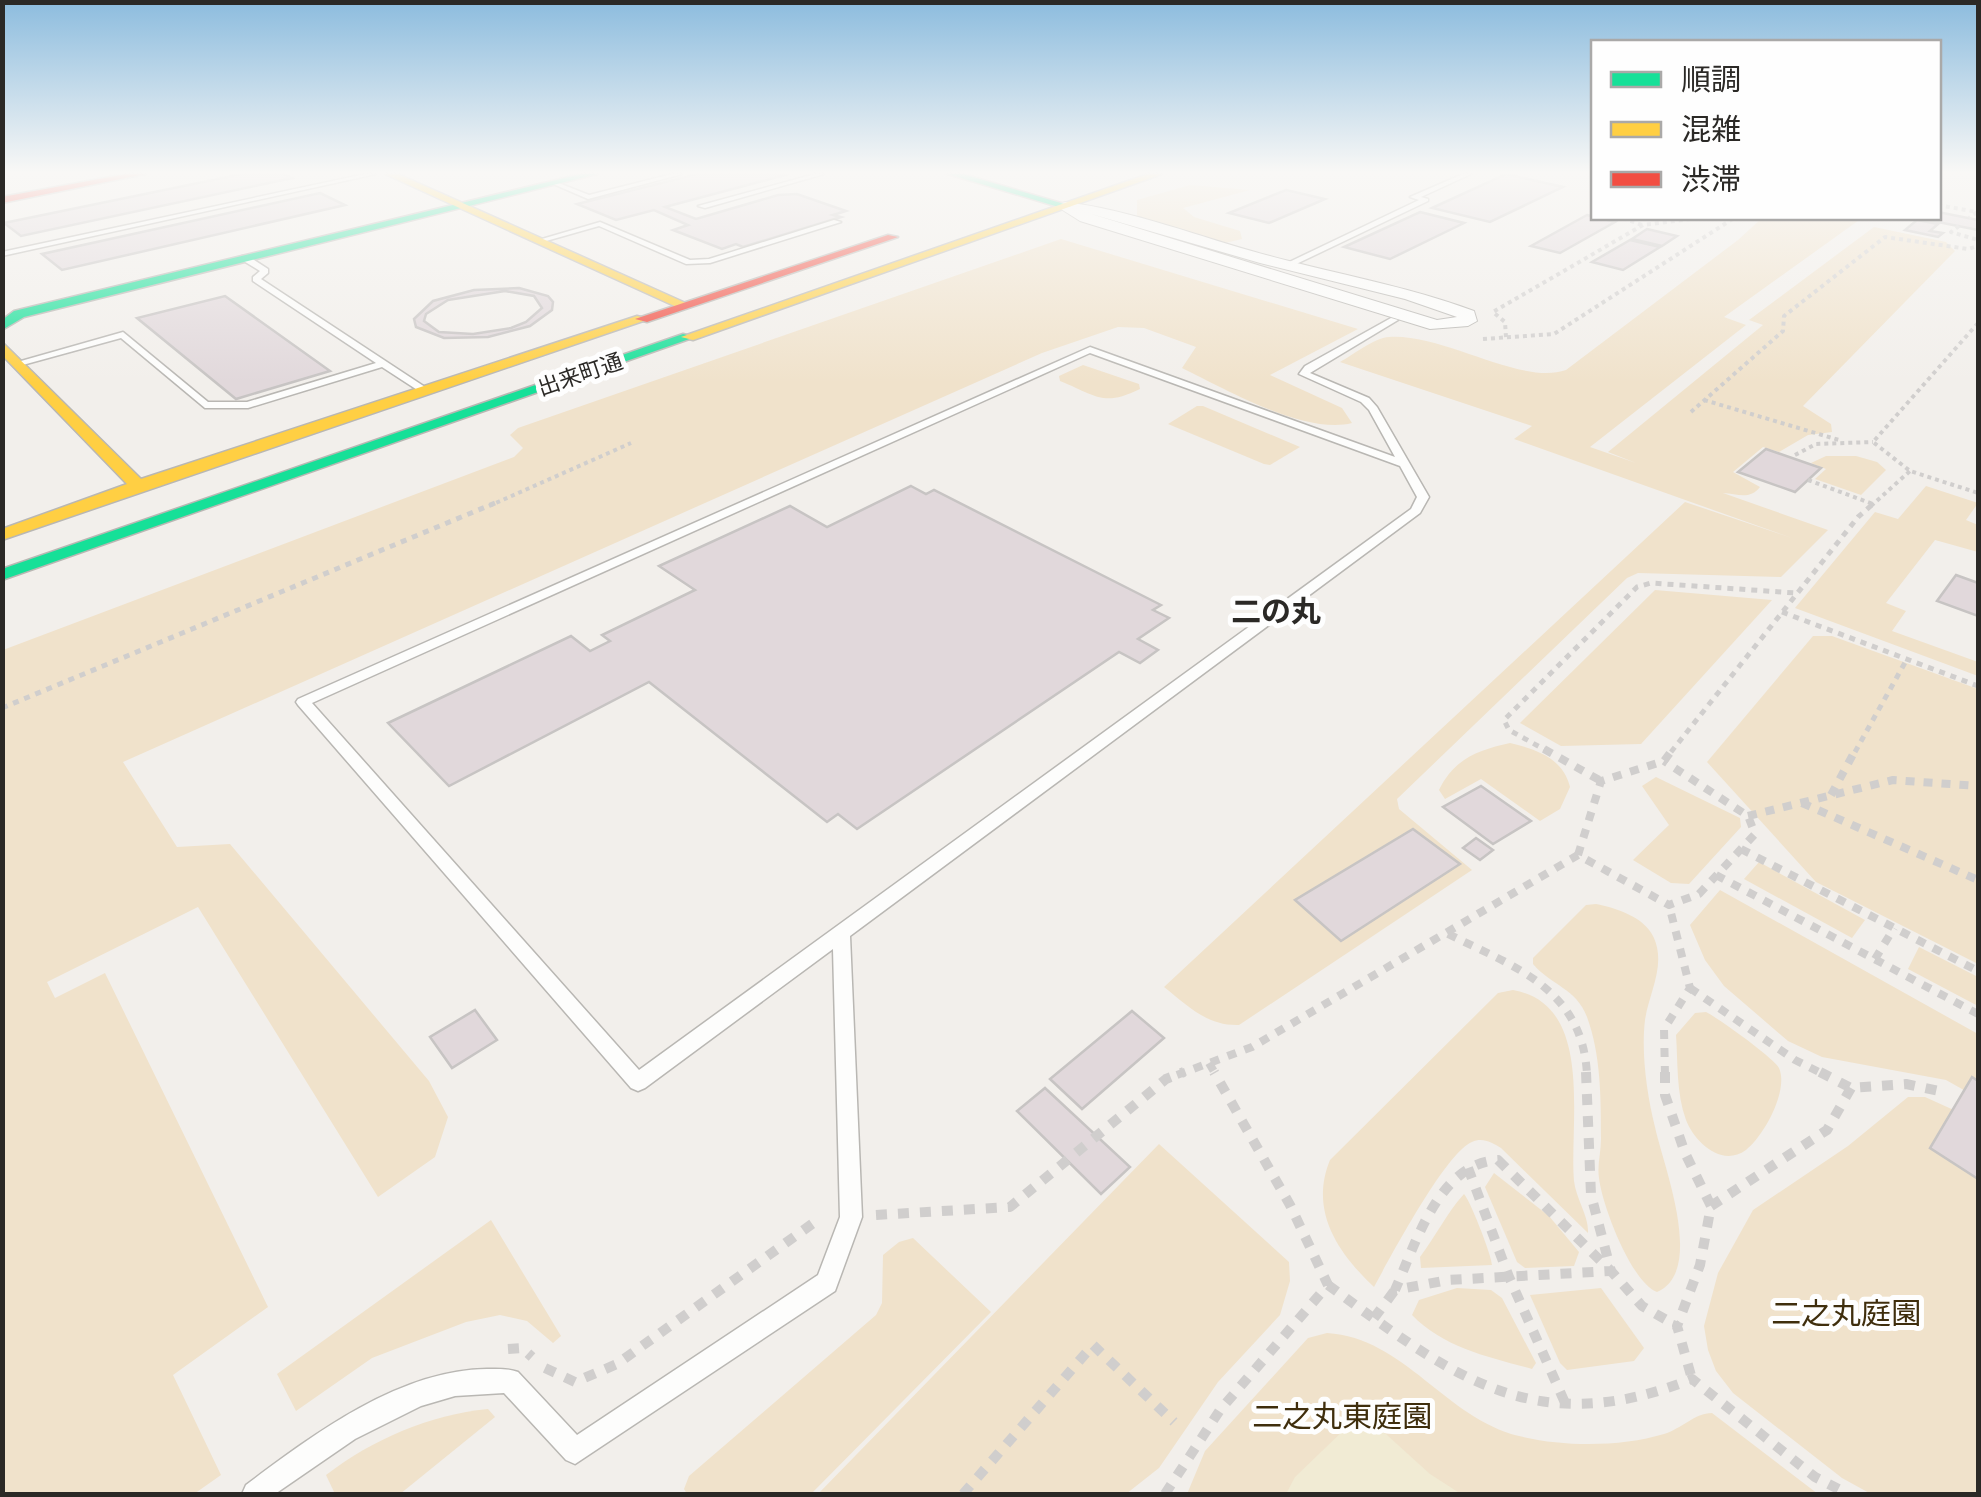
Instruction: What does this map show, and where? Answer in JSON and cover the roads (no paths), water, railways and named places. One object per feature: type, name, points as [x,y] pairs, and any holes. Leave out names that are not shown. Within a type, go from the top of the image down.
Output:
[{"type":"main road","points":[[8,316],[303,244]]},
{"type":"main road","points":[[545,244],[684,305]]},
{"type":"main road","name":"出来町通","points":[[2,535],[138,486],[871,244]]},
{"type":"main road","name":"出来町通","points":[[2,575],[957,244]]},
{"type":"main road","points":[[11,354],[138,486]]},
{"type":"street","points":[[1166,244],[1387,315],[1436,325],[1468,321],[1468,315],[1406,295],[1218,244]]},
{"type":"street","points":[[1387,315],[1407,302],[1406,295]]},
{"type":"lane","points":[[2,254],[51,244]]},
{"type":"lane","points":[[647,244],[689,262],[710,262],[768,244]]},
{"type":"lane","points":[[1288,265],[1333,244]]},
{"type":"lane","points":[[245,258],[265,271],[256,279],[425,391]]},
{"type":"lane","points":[[1387,315],[1304,374],[1365,400],[1405,464],[1424,496],[1416,511],[638,1082],[303,702],[1090,350],[1405,464]]},
{"type":"lane","points":[[11,354],[123,335],[205,406],[248,405],[384,364]]},
{"type":"lane","points":[[255,1494],[314,1449],[389,1406],[451,1384],[509,1381],[575,1451],[826,1283],[851,1217],[841,933]]},
{"type":"district","name":"二の丸","points":[[1276,611]]},
{"type":"park label","name":"二之丸庭園","points":[[1846,1313]]},
{"type":"park label","name":"二之丸東庭園","points":[[1342,1416]]}]
